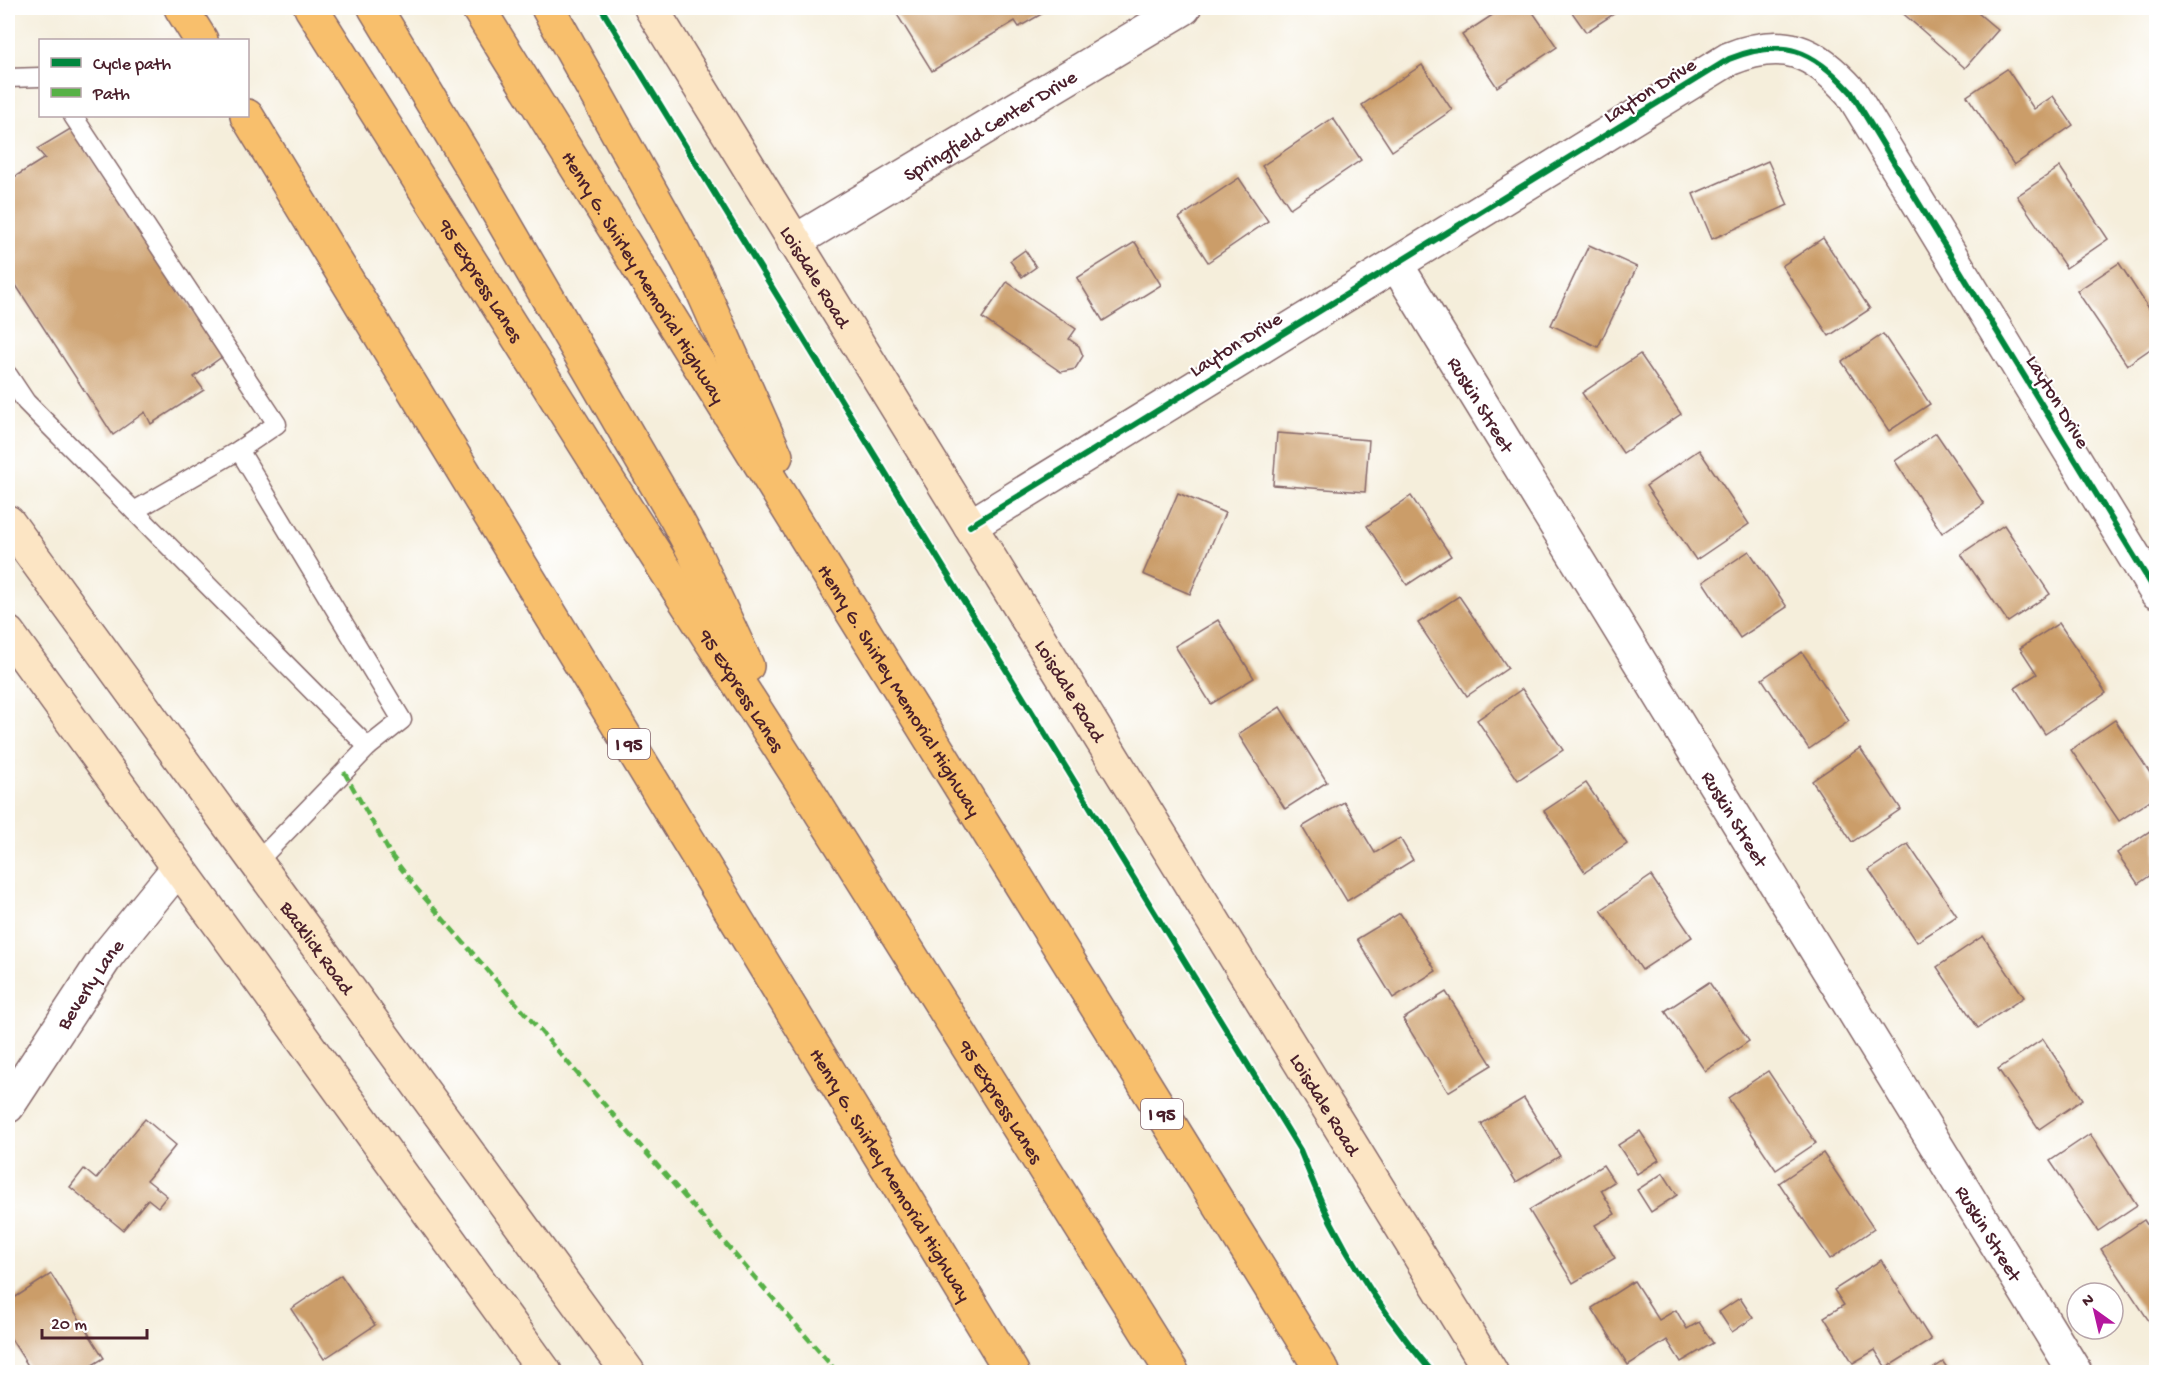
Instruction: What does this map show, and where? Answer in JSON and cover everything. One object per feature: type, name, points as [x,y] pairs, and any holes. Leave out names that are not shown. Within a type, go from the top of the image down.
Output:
[{"type":"highway","points":[[181,8],[200,39]]},
{"type":"highway","name":"95 Express Lanes","points":[[311,8],[609,482],[800,779],[1172,1372]]},
{"type":"highway","points":[[375,8],[481,183],[677,520],[800,779]]},
{"type":"highway","name":"Henry G. Shirley Memorial Highway","points":[[478,8],[1323,1372]]},
{"type":"highway","points":[[548,8],[697,278],[826,570]]},
{"type":"highway","name":"Henry G. Shirley Memorial Highway","points":[[248,117],[1012,1372]]},
{"type":"main road","name":"Loisdale Road","points":[[651,8],[1491,1372]]},
{"type":"main road","name":"Backlick Road","points":[[8,522],[628,1372]]},
{"type":"main road","points":[[8,633],[545,1372]]},
{"type":"street","name":"Springfield Center Drive","points":[[794,242],[1184,8]]},
{"type":"street","name":"Layton Drive","points":[[970,526],[1729,59],[1750,51],[1772,47],[1810,57],[1831,70],[1851,92],[2156,589]]},
{"type":"street","name":"Ruskin Street","points":[[1396,264],[2075,1372]]},
{"type":"street","name":"Beverly Lane","points":[[8,1106],[108,954],[178,868]]},
{"type":"lane","points":[[8,78],[39,77]]},
{"type":"lane","points":[[74,117],[277,424],[239,450],[134,511]]},
{"type":"lane","points":[[8,375],[26,402],[368,747]]},
{"type":"lane","points":[[239,450],[402,720],[368,747],[256,863]]},
{"type":"building","points":[[893,8],[1052,8],[1019,27],[1015,21],[932,71]]},
{"type":"building","points":[[1503,8],[1530,8],[1557,47],[1497,87],[1462,35]]},
{"type":"building","points":[[1569,8],[1623,8],[1586,32]]},
{"type":"building","points":[[1899,8],[1972,8],[1998,30],[1965,68]]},
{"type":"building","points":[[1422,65],[1452,110],[1392,151],[1362,105]]},
{"type":"building","points":[[2007,69],[2034,109],[2053,96],[2073,125],[2014,165],[1967,96]]},
{"type":"building","points":[[1333,118],[1361,160],[1290,208],[1262,166]]},
{"type":"building","points":[[72,128],[223,356],[194,377],[204,390],[151,424],[145,412],[113,435],[8,273],[8,181],[45,158],[37,149]]},
{"type":"building","points":[[1768,161],[1788,205],[1712,239],[1693,194]]},
{"type":"building","points":[[2060,167],[2108,239],[2066,268],[2017,196]]},
{"type":"building","points":[[1239,178],[1268,221],[1208,262],[1179,218]]},
{"type":"building","points":[[1823,238],[1870,309],[1829,336],[1782,266]]},
{"type":"building","points":[[1135,242],[1161,285],[1103,321],[1077,278]]},
{"type":"building","points":[[1589,245],[1637,267],[1598,347],[1551,325]]},
{"type":"building","points":[[1025,250],[1036,267],[1022,277],[1010,261]]},
{"type":"building","points":[[2119,263],[2156,319],[2156,345],[2127,365],[2077,291]]},
{"type":"building","points":[[1007,282],[1076,329],[1069,339],[1079,346],[1083,356],[1075,369],[1061,372],[982,318]]},
{"type":"building","points":[[1883,334],[1930,404],[1889,431],[1842,362]]},
{"type":"building","points":[[1640,354],[1681,414],[1623,453],[1582,393]]},
{"type":"building","points":[[1277,433],[1369,440],[1365,492],[1273,485]]},
{"type":"building","points":[[1936,433],[1984,504],[1942,533],[1895,461]]},
{"type":"building","points":[[1699,450],[1749,524],[1696,560],[1646,486]]},
{"type":"building","points":[[1178,493],[1225,513],[1190,594],[1143,574]]},
{"type":"building","points":[[1411,496],[1451,556],[1407,585],[1367,526]]},
{"type":"building","points":[[2004,525],[2050,594],[2008,622],[1961,554]]},
{"type":"building","points":[[1749,551],[1787,607],[1740,638],[1703,582]]},
{"type":"building","points":[[1459,596],[1508,668],[1467,696],[1418,623]]},
{"type":"building","points":[[1218,620],[1254,678],[1211,704],[1175,646]]},
{"type":"building","points":[[2059,623],[2106,693],[2045,734],[2015,688],[2037,674],[2020,648]]},
{"type":"building","points":[[1802,652],[1849,721],[1809,749],[1762,679]]},
{"type":"building","points":[[1522,689],[1563,750],[1518,780],[1477,720]]},
{"type":"building","points":[[1280,707],[1327,782],[1285,809],[1238,734]]},
{"type":"building","points":[[2115,720],[2156,782],[2156,796],[2119,821],[2071,750]]},
{"type":"building","points":[[1860,748],[1901,809],[1852,842],[1812,781]]},
{"type":"building","points":[[1586,783],[1627,844],[1585,872],[1544,811]]},
{"type":"building","points":[[1344,802],[1375,853],[1400,838],[1413,860],[1347,901],[1302,827]]},
{"type":"building","points":[[2156,827],[2156,874],[2155,872],[2138,884],[2117,853]]},
{"type":"building","points":[[1908,844],[1957,916],[1917,942],[1869,870]]},
{"type":"building","points":[[1651,876],[1692,937],[1642,970],[1601,910]]},
{"type":"building","points":[[1400,913],[1436,971],[1393,998],[1357,939]]},
{"type":"building","points":[[1983,936],[2024,997],[1978,1028],[1937,967]]},
{"type":"building","points":[[1709,982],[1749,1041],[1705,1071],[1665,1011]]},
{"type":"building","points":[[1446,992],[1492,1065],[1448,1092],[1403,1019]]},
{"type":"building","points":[[2043,1039],[2083,1099],[2039,1129],[1998,1069]]},
{"type":"building","points":[[1768,1071],[1816,1143],[1776,1170],[1728,1098]]},
{"type":"building","points":[[1524,1098],[1560,1156],[1516,1182],[1481,1124]]},
{"type":"building","points":[[145,1119],[176,1145],[147,1180],[167,1196],[158,1207],[148,1199],[123,1230],[70,1187],[84,1169],[96,1179]]},
{"type":"building","points":[[1640,1131],[1659,1160],[1637,1174],[1618,1145]]},
{"type":"building","points":[[2090,1134],[2137,1205],[2098,1231],[2050,1161]]},
{"type":"building","points":[[1823,1153],[1874,1229],[1830,1259],[1779,1183]]},
{"type":"building","points":[[1603,1165],[1614,1182],[1601,1190],[1615,1214],[1595,1225],[1615,1258],[1573,1283],[1529,1210]]},
{"type":"building","points":[[1663,1173],[1677,1195],[1651,1212],[1637,1190]]},
{"type":"building","points":[[2144,1220],[2156,1238],[2156,1320],[2151,1324],[2125,1285],[2125,1281],[2122,1281],[2101,1249]]},
{"type":"building","points":[[1881,1260],[1931,1340],[1886,1368],[1875,1350],[1853,1363],[1824,1317],[1844,1305],[1834,1290]]},
{"type":"building","points":[[51,1274],[104,1358],[81,1372],[32,1372],[8,1334],[8,1302]]},
{"type":"building","points":[[341,1275],[375,1325],[324,1359],[291,1309]]},
{"type":"building","points":[[1634,1281],[1659,1320],[1676,1310],[1687,1329],[1699,1322],[1713,1343],[1681,1362],[1667,1340],[1628,1365],[1592,1308]]},
{"type":"building","points":[[1740,1298],[1753,1318],[1732,1332],[1719,1312]]},
{"type":"building","points":[[1943,1362],[1950,1372],[1928,1372]]},
{"type":"marked path","points":[[344,772],[391,855],[416,888],[837,1372]]},
{"type":"cycle path","points":[[601,8],[1300,1150],[1327,1213],[1365,1282],[1390,1319],[1432,1372]]},
{"type":"cycle path","points":[[970,526],[1729,59],[1748,52],[1782,49],[1810,57],[1824,66],[1851,92],[2156,592]]}]
